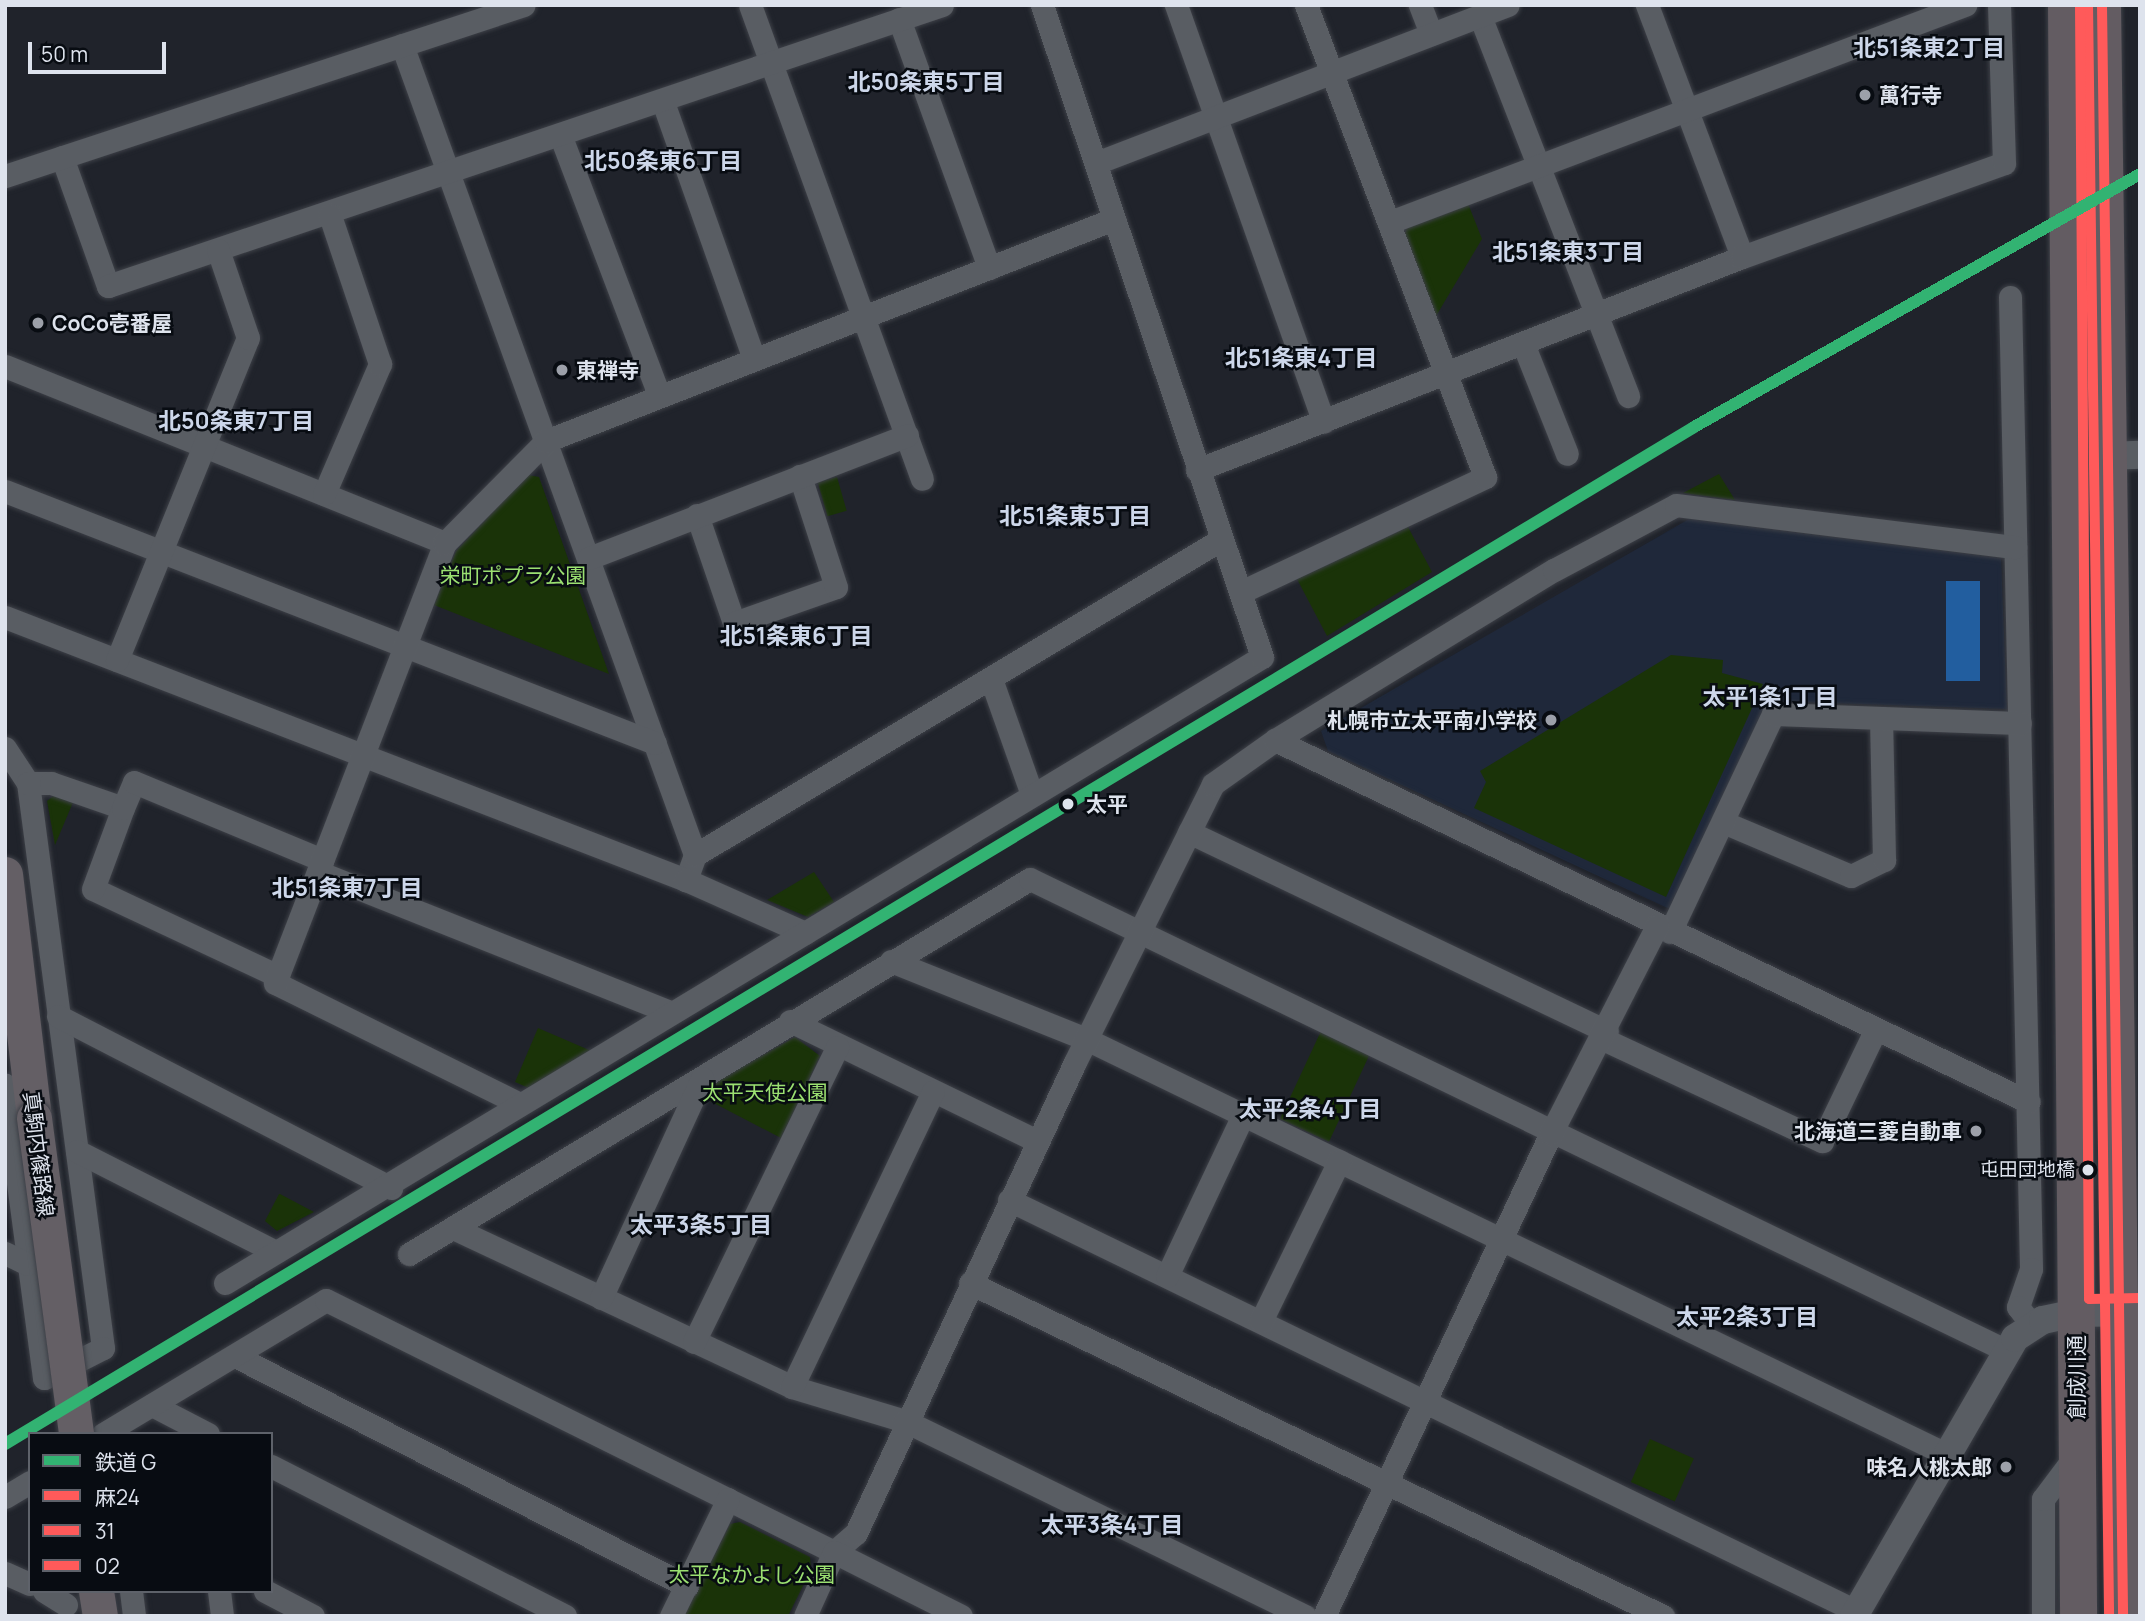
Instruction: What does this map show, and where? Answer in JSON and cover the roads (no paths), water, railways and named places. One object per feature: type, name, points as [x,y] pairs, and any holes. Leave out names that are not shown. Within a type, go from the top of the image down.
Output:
[{"type":"highway","name":"創成川通","points":[[2066,5],[2078,1616]]},
{"type":"highway","name":"創成川通","points":[[2102,5],[2104,248],[2123,455],[2129,1312],[2123,1616]]},
{"type":"main road","name":"真駒内篠路線","points":[[5,874],[34,1118],[99,1432]]},
{"type":"main road","points":[[74,1601],[100,1616]]},
{"type":"street","points":[[5,176],[523,5]]},
{"type":"street","points":[[750,5],[922,479]]},
{"type":"street","points":[[62,157],[108,286],[450,176],[942,5]]},
{"type":"street","points":[[225,1283],[391,1188],[518,1103],[1262,657],[1042,5]]},
{"type":"street","points":[[1176,5],[1324,422]]},
{"type":"street","points":[[1241,592],[1485,477],[1306,5]]},
{"type":"street","points":[[1420,5],[1431,34]]},
{"type":"street","points":[[1096,163],[1508,5]]},
{"type":"street","points":[[1647,5],[1742,257]]},
{"type":"street","points":[[1390,222],[1965,5]]},
{"type":"street","points":[[1197,470],[1596,318],[1742,257],[2004,163],[1999,5]]},
{"type":"street","points":[[1480,16],[1628,396]]},
{"type":"street","points":[[899,19],[989,268]]},
{"type":"street","points":[[402,45],[695,855],[686,880]]},
{"type":"street","points":[[663,102],[754,359]]},
{"type":"street","points":[[561,137],[659,395]]},
{"type":"street","points":[[324,494],[380,364],[330,215]]},
{"type":"street","points":[[518,1103],[275,983],[445,543],[546,441],[1114,219]]},
{"type":"street","points":[[117,660],[200,445],[248,338],[218,250]]},
{"type":"street","points":[[2010,297],[2031,1269],[2018,1307],[2032,1325]]},
{"type":"street","points":[[1524,346],[1566,454]]},
{"type":"street","points":[[5,366],[445,543]]},
{"type":"street","points":[[589,558],[906,435]]},
{"type":"street","points":[[696,515],[734,623],[836,587],[800,476]]},
{"type":"street","points":[[5,491],[405,650],[655,743]]},
{"type":"street","points":[[805,1616],[834,1552],[856,1534],[905,1421],[1009,1200],[1213,784],[1275,740],[1554,570],[1676,505],[2015,547]]},
{"type":"street","points":[[695,855],[1222,539]]},
{"type":"street","points":[[5,617],[686,880],[805,933]]},
{"type":"street","points":[[991,679],[1032,795]]},
{"type":"street","points":[[1324,1616],[1551,1133],[1723,821],[1773,714],[2020,723]]},
{"type":"street","points":[[1723,821],[1851,876],[1884,860],[1881,718]]},
{"type":"street","points":[[1275,740],[2029,1102]]},
{"type":"street","points":[[5,748],[28,783],[103,1348],[44,1378],[5,1085]]},
{"type":"street","points":[[278,976],[93,889],[134,782],[320,866],[669,1012]]},
{"type":"street","points":[[28,783],[51,783],[123,808]]},
{"type":"street","points":[[1189,832],[1822,1141],[1876,1029]]},
{"type":"street","points":[[409,1254],[702,1078],[790,1021],[1030,879],[2005,1350]]},
{"type":"street","points":[[891,961],[1086,1040],[1946,1454]]},
{"type":"street","points":[[58,1016],[391,1188]]},
{"type":"street","points":[[790,1021],[1037,1142]]},
{"type":"street","points":[[694,1342],[837,1046]]},
{"type":"street","points":[[601,1298],[702,1078]]},
{"type":"street","points":[[792,1387],[933,1092]]},
{"type":"street","points":[[1167,1276],[1242,1115]]},
{"type":"street","points":[[77,1151],[276,1252]]},
{"type":"street","points":[[1261,1321],[1339,1161]]},
{"type":"street","points":[[1009,1200],[1427,1401],[1855,1614],[2005,1350],[2032,1325],[2075,1313],[2129,1312]]},
{"type":"street","points":[[453,1228],[792,1387],[905,1421],[1305,1616]]},
{"type":"street","points":[[5,1253],[29,1264]]},
{"type":"street","points":[[970,1283],[1663,1616]]},
{"type":"street","points":[[101,1432],[152,1405],[326,1300],[961,1616]]},
{"type":"street","points":[[235,1356],[687,1586]]},
{"type":"street","points":[[152,1405],[200,1432]]},
{"type":"street","points":[[2043,1616],[2043,1499],[2076,1454]]},
{"type":"street","points":[[273,1467],[565,1616]]},
{"type":"street","points":[[5,1497],[28,1483]]},
{"type":"street","points":[[671,1616],[729,1499]]},
{"type":"street","points":[[5,1573],[28,1583]]},
{"type":"street","points":[[50,1593],[74,1601]]},
{"type":"street","points":[[131,1593],[134,1616]]},
{"type":"street","points":[[219,1593],[222,1616]]},
{"type":"street","points":[[269,1593],[313,1616]]},
{"type":"water","points":[[1946,581],[1980,581],[1980,681],[1946,681]]},
{"type":"rail line","name":"G","points":[[5,1444],[1694,427],[2140,174]]},
{"type":"place","name":"萬行寺","points":[[1865,95]]},
{"type":"place","name":"CoCo壱番屋","points":[[38,323]]},
{"type":"place","name":"東禅寺","points":[[562,370]]},
{"type":"place","name":"札幌市立太平南小学校","points":[[1551,720]]},
{"type":"place","name":"太平","points":[[1068,804]]},
{"type":"place","name":"北海道三菱自動車","points":[[1976,1131]]},
{"type":"place","name":"屯田団地橋","points":[[2088,1170]]},
{"type":"place","name":"味名人桃太郎","points":[[2006,1467]]},
{"type":"district","name":"北51条東2丁目","points":[[1929,47]]},
{"type":"district","name":"北50条東5丁目","points":[[926,81]]},
{"type":"district","name":"北50条東6丁目","points":[[663,160]]},
{"type":"district","name":"北51条東3丁目","points":[[1568,251]]},
{"type":"district","name":"北51条東4丁目","points":[[1301,357]]},
{"type":"district","name":"北50条東7丁目","points":[[236,420]]},
{"type":"district","name":"北51条東5丁目","points":[[1075,515]]},
{"type":"district","name":"北51条東6丁目","points":[[796,635]]},
{"type":"district","name":"太平1条1丁目","points":[[1770,696]]},
{"type":"district","name":"北51条東7丁目","points":[[347,887]]},
{"type":"district","name":"太平2条4丁目","points":[[1310,1108]]},
{"type":"district","name":"太平3条5丁目","points":[[701,1224]]},
{"type":"district","name":"太平2条3丁目","points":[[1747,1316]]},
{"type":"district","name":"太平3条4丁目","points":[[1112,1524]]},
{"type":"park label","name":"栄町ポプラ公園","points":[[513,575]]},
{"type":"park label","name":"太平天使公園","points":[[765,1092]]},
{"type":"park label","name":"太平なかよし公園","points":[[752,1574]]}]
